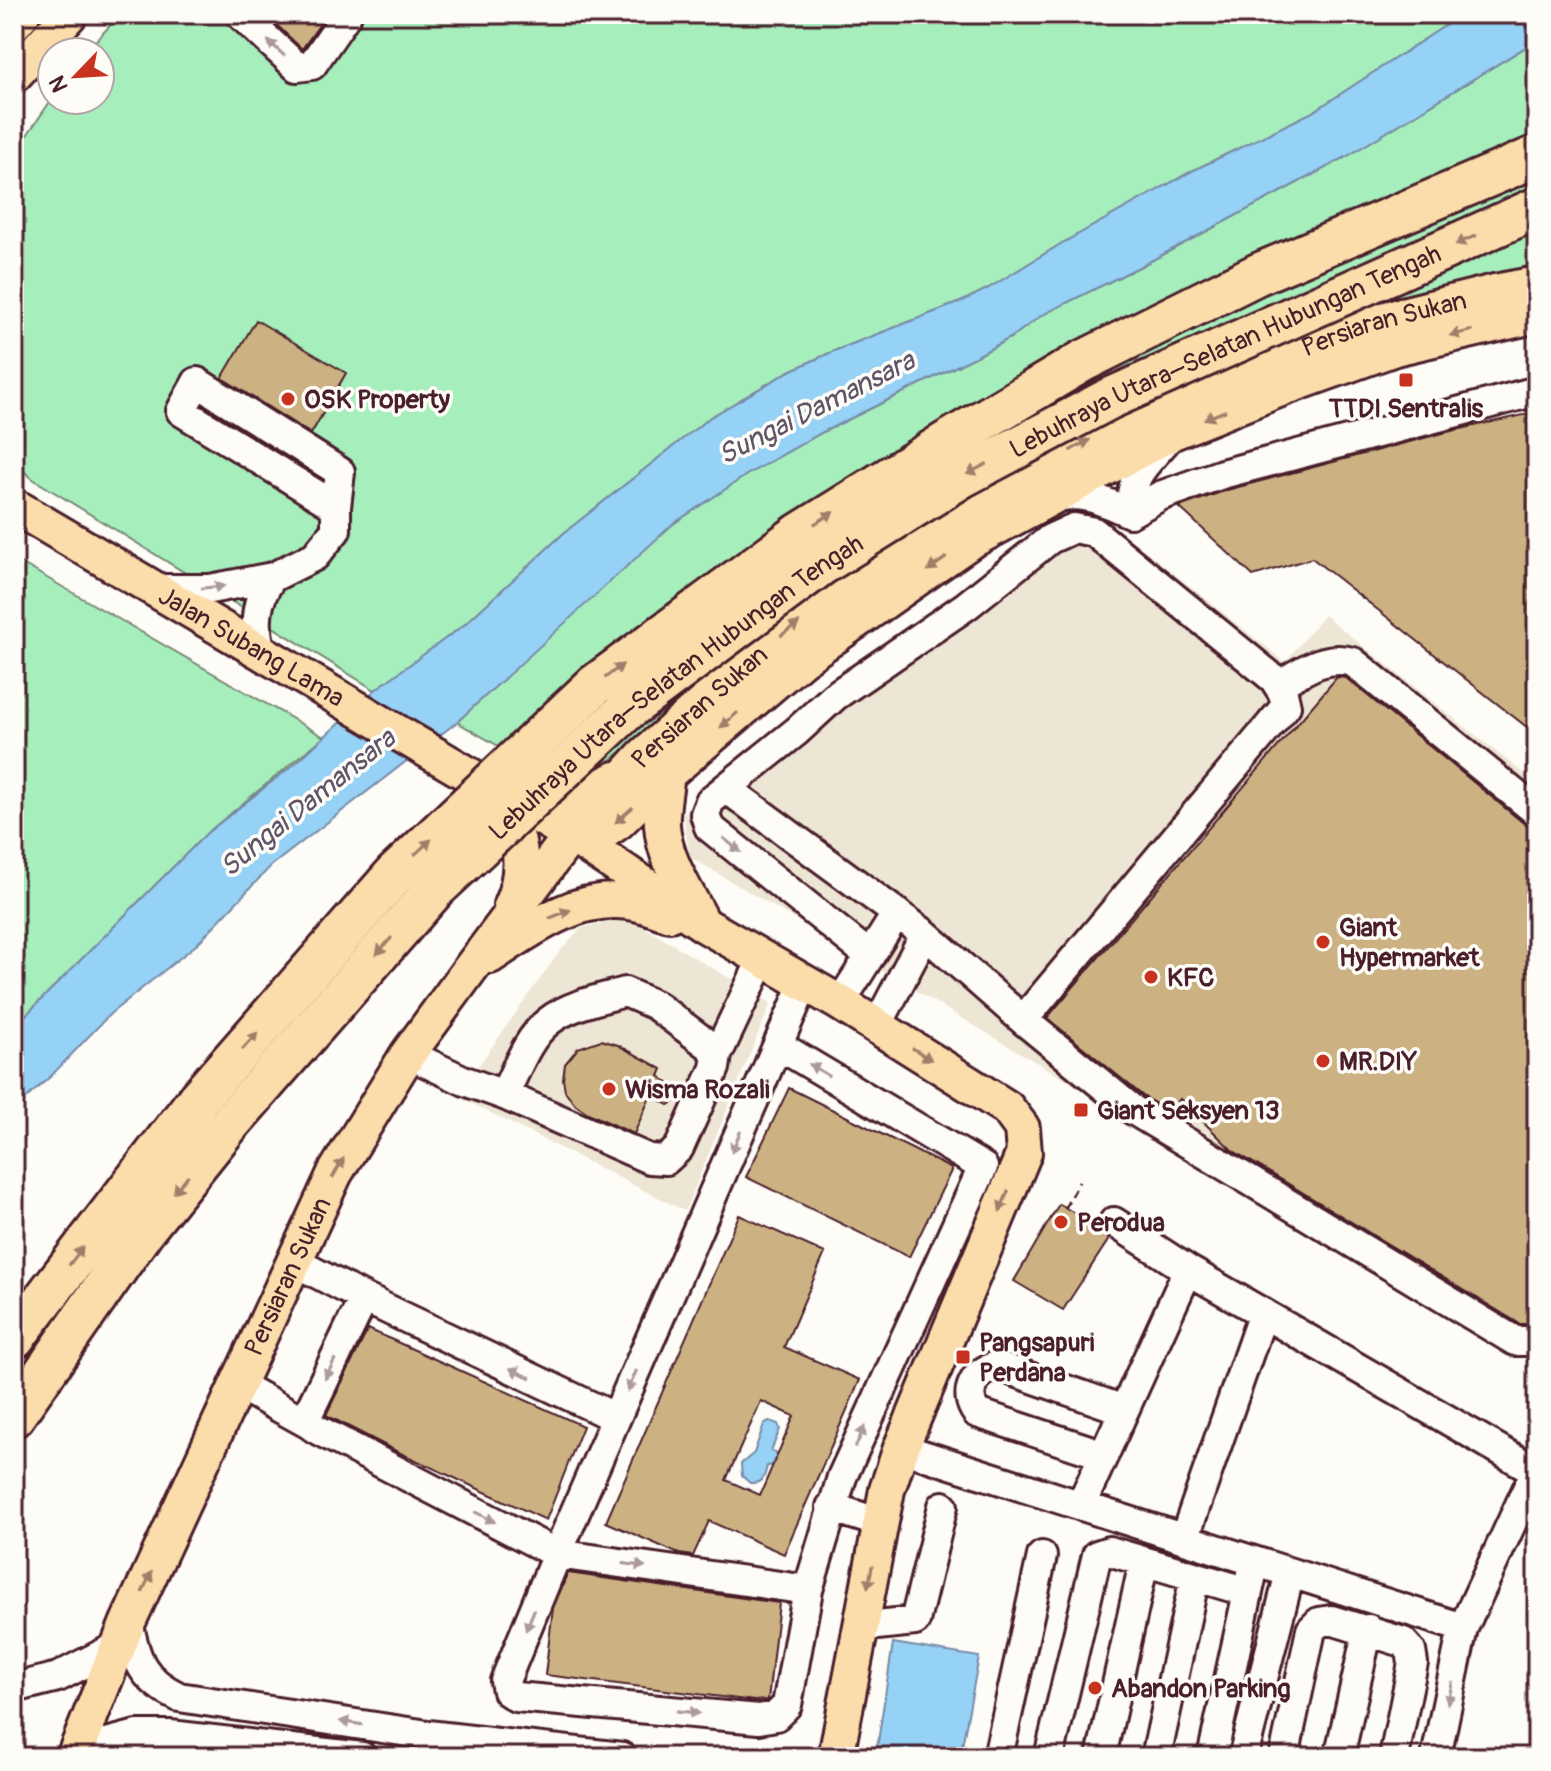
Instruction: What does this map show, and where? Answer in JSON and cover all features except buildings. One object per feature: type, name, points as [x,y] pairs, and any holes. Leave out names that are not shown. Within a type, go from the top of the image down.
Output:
[{"type":"highway","name":"Lebuhraya Utara–Selatan Hubungan Tengah","points":[[19,1330],[198,1099],[395,874],[584,696],[799,534],[1083,361],[1258,274],[1537,156]]},
{"type":"highway","name":"Lebuhraya Utara–Selatan Hubungan Tengah","points":[[14,1416],[144,1230],[230,1123],[435,889],[627,710],[821,565],[962,477],[1109,399],[1537,208]]},
{"type":"main road","points":[[14,23],[22,14]]},
{"type":"main road","points":[[14,75],[70,14]]},
{"type":"main road","name":"Persiaran Sukan","points":[[75,1754],[123,1634],[335,1173],[408,1054],[470,969],[571,835],[644,755],[781,635],[934,526],[1142,411],[1366,324],[1537,284]]},
{"type":"main road","name":"Persiaran Sukan","points":[[571,835],[602,833],[618,822],[667,774],[802,659],[969,542],[1173,432],[1395,348],[1537,315]]},
{"type":"main road","name":"Jalan Subang Lama","points":[[14,506],[571,835],[703,924]]},
{"type":"main road","points":[[502,927],[516,893],[522,866],[507,797],[553,802],[585,795],[627,773]]},
{"type":"main road","points":[[667,774],[662,826],[678,877],[703,924]]},
{"type":"main road","points":[[470,969],[543,921],[585,904],[627,901],[703,924],[805,982],[1007,1108],[1022,1128],[1024,1153],[901,1448],[887,1490],[861,1623],[831,1751]]},
{"type":"street","points":[[240,14],[297,67],[312,65],[347,14]]},
{"type":"street","points":[[153,589],[210,589],[273,577],[315,556],[336,530],[340,472],[197,382],[181,411],[336,507]]},
{"type":"street","points":[[1130,513],[1160,496],[1222,474],[1537,391]]},
{"type":"street","points":[[1130,513],[1131,487],[1141,469],[1173,432]]},
{"type":"street","points":[[1054,497],[1075,493],[1092,496],[1130,513]]},
{"type":"street","points":[[870,956],[709,827],[705,814],[710,801],[835,696],[1050,539],[1074,528],[1094,532],[1279,685],[1286,700],[1283,712],[1023,1020]]},
{"type":"street","points":[[990,532],[1002,577]]},
{"type":"street","points":[[262,654],[257,628],[258,608],[263,588],[273,577]]},
{"type":"street","points":[[1279,685],[1317,663],[1342,659],[1353,662],[1537,812]]},
{"type":"street","points":[[726,788],[925,934],[1133,1110],[1515,1341],[1537,1341]]},
{"type":"street","points":[[840,1003],[897,913]]},
{"type":"street","points":[[877,1026],[925,934]]},
{"type":"street","points":[[408,1054],[649,1159],[666,1160],[679,1148],[715,1068],[717,1055],[763,958]]},
{"type":"street","points":[[778,1045],[983,1167],[831,1507],[808,1590],[787,1705],[776,1716],[759,1719],[516,1697],[507,1691],[505,1681],[805,982]]},
{"type":"street","points":[[504,1095],[535,1037],[550,1020],[590,1001],[625,992],[655,1005],[710,1046],[717,1055]]},
{"type":"street","points":[[1114,1222],[1188,1270],[1536,1470],[1463,1628],[1436,1757]]},
{"type":"street","points":[[293,1261],[616,1418]]},
{"type":"street","points":[[1081,1505],[1188,1270]]},
{"type":"street","points":[[309,1424],[307,1416],[364,1298]]},
{"type":"street","points":[[1184,1539],[1263,1313]]},
{"type":"street","points":[[1104,1455],[977,1413],[970,1404],[973,1382],[988,1367],[998,1366],[1124,1410]]},
{"type":"street","points":[[237,1384],[557,1554],[808,1590]]},
{"type":"street","points":[[901,1448],[1463,1628]]},
{"type":"street","points":[[842,1477],[887,1490]]},
{"type":"street","points":[[861,1623],[877,1625],[915,1621],[943,1506]]},
{"type":"street","points":[[831,1507],[880,1523]]},
{"type":"street","points":[[1049,1757],[1097,1555],[1109,1551],[1248,1592]]},
{"type":"street","points":[[998,1757],[1042,1556]]},
{"type":"street","points":[[1212,1757],[1254,1561]]},
{"type":"street","points":[[1101,1757],[1144,1562]]},
{"type":"street","points":[[1243,1757],[1290,1573]]},
{"type":"street","points":[[1156,1757],[1195,1577]]},
{"type":"street","points":[[1284,1757],[1311,1630],[1319,1622],[1331,1620],[1403,1642],[1411,1651],[1413,1663],[1394,1757]]},
{"type":"street","points":[[1339,1757],[1368,1629]]},
{"type":"street","points":[[14,1688],[58,1677],[123,1634],[145,1672],[158,1687],[179,1697],[428,1735],[622,1757]]},
{"type":"street","points":[[1258,1694],[1296,1703]]},
{"type":"street","points":[[75,1754],[137,1735],[170,1735],[363,1757],[428,1735]]},
{"type":"path","points":[[1065,1208],[1079,1182]]},
{"type":"shaded area","points":[[1095,511],[1285,662],[1324,615],[1537,784],[1537,1351],[1526,1353],[690,857],[683,814],[769,734],[850,668],[935,607],[1023,551]]},
{"type":"shaded area","points":[[614,921],[633,921],[771,1003],[685,1211],[457,1096],[557,955],[581,928]]},
{"type":"green space","points":[[121,14],[1463,14],[1313,112],[1194,170],[989,288],[788,372],[709,418],[564,533],[464,625],[375,690],[33,479],[14,463],[14,154],[40,116],[116,116],[116,36],[100,36]]},
{"type":"green space","points":[[1537,40],[1537,268],[780,627],[608,762],[566,785],[457,722],[642,550],[673,524],[748,474],[823,432],[979,355],[1012,337],[1042,315],[1346,157]]},
{"type":"green space","points":[[14,559],[324,737],[207,833],[14,1027]]},
{"type":"water","name":"Sungai Damansara","points":[[1463,14],[1537,14],[1537,40],[1346,157],[1042,315],[1012,337],[979,355],[823,432],[748,474],[673,524],[457,722],[271,866],[196,945],[110,1014],[51,1076],[14,1109],[14,1027],[207,833],[298,761],[375,690],[464,625],[564,533],[709,418],[788,372],[989,288],[1194,170],[1313,112]]},
{"type":"water","points":[[769,1421],[778,1424],[780,1429],[771,1451],[778,1454],[778,1465],[767,1466],[761,1481],[750,1483],[742,1476],[741,1464],[754,1453],[764,1424]]},
{"type":"water","points":[[893,1643],[979,1657],[960,1757],[876,1755]]},
{"type":"place","name":"TTDI Sentralis","points":[[1406,380]]},
{"type":"place","name":"OSK Property","points":[[288,399]]},
{"type":"place","name":"Giant Hypermarket","points":[[1323,942]]},
{"type":"place","name":"KFC","points":[[1151,977]]},
{"type":"place","name":"MR.DIY","points":[[1323,1061]]},
{"type":"place","name":"Wisma Rozali","points":[[609,1089]]},
{"type":"place","name":"Giant Seksyen 13","points":[[1081,1110]]},
{"type":"place","name":"Perodua","points":[[1061,1222]]},
{"type":"place","name":"Pangsapuri Perdana","points":[[963,1357]]},
{"type":"place","name":"Abandon Parking","points":[[1095,1688]]}]
